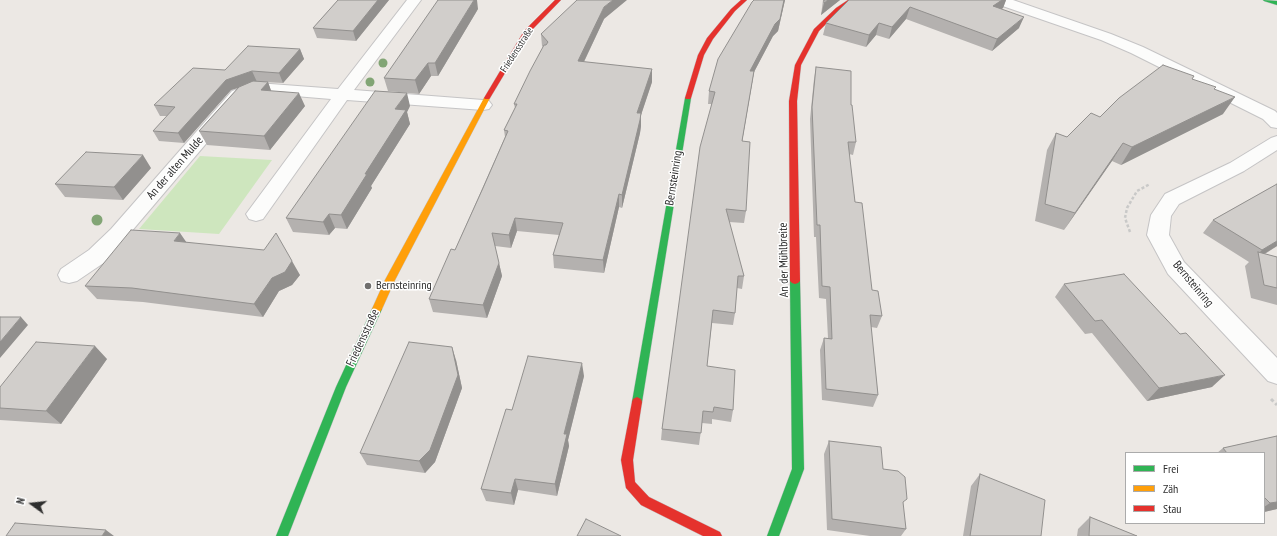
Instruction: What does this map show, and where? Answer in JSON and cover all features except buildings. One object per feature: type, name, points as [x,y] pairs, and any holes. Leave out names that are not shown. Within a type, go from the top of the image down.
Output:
[{"type":"street","points":[[256,214],[342,94],[414,0]]},
{"type":"street","name":"Friedensstraße","points":[[282,536],[341,387],[390,280],[483,105],[526,32],[558,0]]},
{"type":"street","name":"Bernsteinring","points":[[716,536],[645,501],[630,484],[627,460],[685,111],[695,72],[701,55],[710,38],[733,10],[744,0]]},
{"type":"street","name":"An der Mühlbreite","points":[[773,536],[798,469],[793,101],[798,64],[816,30],[838,9],[852,0]]},
{"type":"street","points":[[998,0],[1106,37],[1137,50],[1269,115],[1277,124]]},
{"type":"street","points":[[1266,0],[1277,3]]},
{"type":"street","name":"An der alten Mulde","points":[[69,275],[97,256],[118,234],[238,95],[258,88],[342,94]]},
{"type":"street","points":[[342,94],[483,105]]},
{"type":"street","name":"Bernsteinring","points":[[1277,142],[1237,167],[1172,199],[1161,215],[1158,235],[1176,268],[1277,374]]},
{"type":"green space","points":[[200,156],[272,160],[219,234],[139,229]]},
{"type":"traffic: fast","points":[[1266,0],[1277,3]]},
{"type":"traffic: fast","points":[[637,402],[688,98]]},
{"type":"traffic: fast","points":[[773,536],[798,469],[795,281]]},
{"type":"traffic: fast","points":[[282,536],[341,387],[377,309]]},
{"type":"traffic: slow","points":[[377,309],[390,280],[487,98]]},
{"type":"traffic: jam","points":[[487,98],[526,32],[558,0]]},
{"type":"traffic: jam","points":[[688,98],[701,55],[710,38],[733,10],[744,0]]},
{"type":"traffic: jam","points":[[795,281],[793,101],[798,65],[816,30],[838,9],[852,0]]},
{"type":"traffic: jam","points":[[637,402],[627,460],[630,484],[645,501],[716,536]]},
{"type":"place","name":"Bernsteinring","points":[[368,286]]}]
